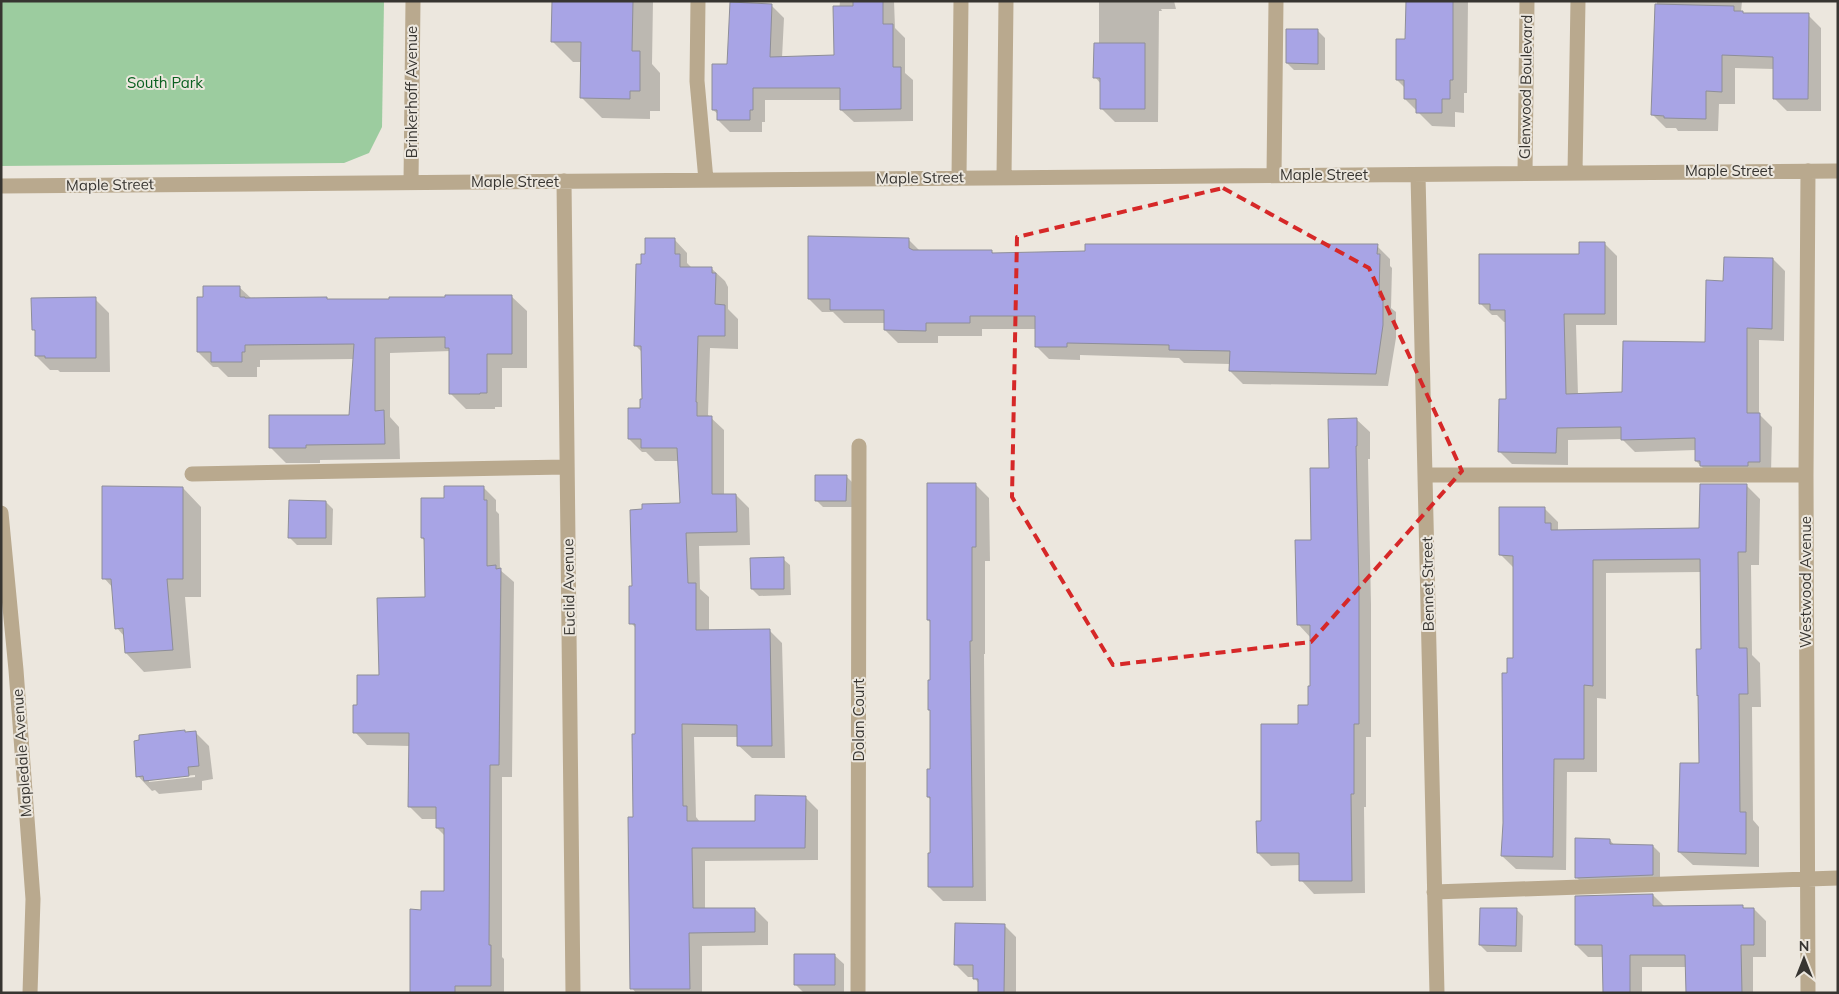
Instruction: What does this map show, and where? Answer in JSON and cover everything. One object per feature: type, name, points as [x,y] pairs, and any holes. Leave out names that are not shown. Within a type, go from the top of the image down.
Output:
[{"type":"street","name":"Brinkerhoff Avenue","points":[[411,182],[413,1]]},
{"type":"street","points":[[698,1],[697,81],[706,180]]},
{"type":"street","points":[[959,177],[961,1]]},
{"type":"street","points":[[1004,177],[1006,1]]},
{"type":"street","points":[[1274,175],[1276,1]]},
{"type":"street","name":"Glenwood Boulevard","points":[[1525,173],[1527,1]]},
{"type":"street","points":[[1575,172],[1578,1]]},
{"type":"street","name":"Westwood Avenue","points":[[1808,171],[1806,475],[1808,993]]},
{"type":"street","name":"Maple Street","points":[[1,186],[1838,171]]},
{"type":"street","name":"Bennet Street","points":[[1418,174],[1437,993]]},
{"type":"street","name":"Euclid Avenue","points":[[564,181],[573,993]]},
{"type":"street","name":"Dolan Court","points":[[858,993],[859,446]]},
{"type":"street","points":[[192,474],[567,467]]},
{"type":"street","points":[[1425,475],[1806,475]]},
{"type":"street","name":"Mapledale Avenue","points":[[1,513],[16,670],[33,899],[30,993]]},
{"type":"street","points":[[1434,892],[1838,878]]},
{"type":"highlighted area","points":[[1223,188],[1369,268],[1462,471],[1311,642],[1113,665],[1012,497],[1017,237]]},
{"type":"green space","name":"South Park","points":[[1,1],[384,1],[382,127],[369,153],[344,163],[1,166]]},
{"type":"building","points":[[552,1],[633,1],[632,51],[640,51],[640,91],[630,91],[630,99],[580,98],[581,42],[551,42]]},
{"type":"building","points":[[853,1],[883,1],[883,24],[893,24],[893,67],[901,67],[901,109],[840,110],[840,88],[753,88],[753,110],[750,110],[750,120],[717,120],[717,110],[712,110],[712,64],[727,64],[730,2],[772,4],[770,57],[834,55],[833,6],[853,6]]},
{"type":"building","points":[[1406,1],[1453,1],[1453,80],[1450,80],[1450,99],[1442,99],[1442,113],[1416,113],[1416,99],[1404,99],[1404,80],[1396,80],[1396,39],[1405,39]]},
{"type":"building","points":[[1655,4],[1734,6],[1734,11],[1743,11],[1743,13],[1809,13],[1808,99],[1773,99],[1773,57],[1722,55],[1722,92],[1706,91],[1706,119],[1664,118],[1664,116],[1651,115]]},
{"type":"building","points":[[1286,29],[1318,29],[1318,64],[1286,63]]},
{"type":"building","points":[[1094,43],[1145,43],[1145,109],[1100,109],[1100,78],[1093,78]]},
{"type":"building","points":[[808,236],[909,238],[909,248],[913,250],[992,250],[992,253],[1085,251],[1085,244],[1378,244],[1377,254],[1380,254],[1379,297],[1383,297],[1383,325],[1376,374],[1229,371],[1230,351],[1169,350],[1169,345],[1067,343],[1067,347],[1035,347],[1035,316],[970,316],[970,323],[926,323],[926,331],[884,330],[884,310],[830,310],[830,299],[808,299]]},
{"type":"building","points":[[645,238],[675,238],[675,254],[680,254],[680,267],[712,267],[712,273],[716,273],[715,304],[725,305],[725,336],[698,336],[696,402],[697,416],[712,416],[712,494],[736,494],[737,532],[686,533],[688,583],[696,583],[696,630],[770,629],[772,746],[737,746],[737,725],[682,724],[683,806],[687,806],[687,821],[755,821],[755,795],[806,796],[805,848],[692,848],[693,908],[755,908],[755,932],[689,933],[690,989],[630,989],[628,817],[633,817],[632,734],[635,734],[635,624],[629,624],[629,586],[632,586],[630,510],[642,509],[642,504],[680,503],[677,448],[641,448],[641,439],[628,439],[628,408],[640,408],[640,399],[642,399],[641,346],[634,346],[636,264],[641,264],[641,254],[645,254]]},
{"type":"building","points":[[1579,242],[1605,242],[1605,314],[1564,314],[1566,394],[1622,392],[1623,341],[1705,342],[1706,280],[1723,281],[1724,257],[1773,258],[1772,329],[1747,328],[1747,413],[1760,413],[1760,462],[1748,462],[1748,466],[1700,466],[1700,461],[1695,461],[1695,438],[1621,440],[1621,427],[1557,428],[1556,453],[1498,452],[1499,399],[1506,399],[1505,310],[1490,310],[1490,304],[1479,304],[1479,254],[1579,254]]},
{"type":"building","points":[[203,286],[240,286],[240,297],[245,298],[327,297],[327,299],[389,299],[389,297],[445,297],[445,295],[512,295],[512,354],[487,354],[487,393],[449,394],[449,348],[445,348],[445,337],[375,338],[375,411],[384,410],[385,444],[306,445],[306,448],[269,448],[269,415],[349,415],[354,344],[245,345],[245,352],[242,352],[242,362],[211,362],[211,352],[197,352],[197,297],[203,297]]},
{"type":"building","points":[[96,297],[96,358],[45,358],[45,356],[35,356],[35,330],[32,330],[31,298]]},
{"type":"building","points":[[1357,418],[1359,724],[1354,724],[1354,794],[1351,794],[1352,881],[1299,881],[1299,853],[1257,853],[1256,821],[1261,821],[1261,724],[1298,724],[1298,705],[1308,705],[1308,686],[1310,686],[1310,625],[1297,625],[1295,540],[1311,540],[1310,468],[1329,468],[1328,419]]},
{"type":"building","points":[[815,475],[847,475],[846,501],[815,501]]},
{"type":"building","points":[[927,483],[976,483],[976,547],[972,547],[972,641],[970,641],[973,887],[928,887],[930,797],[927,797],[927,769],[930,769],[928,680],[930,680],[930,620],[927,620]]},
{"type":"building","points":[[1700,484],[1747,484],[1746,552],[1738,552],[1739,648],[1747,648],[1748,694],[1739,694],[1740,812],[1746,812],[1746,854],[1678,852],[1680,763],[1699,763],[1696,649],[1701,649],[1700,559],[1593,560],[1593,686],[1584,685],[1584,759],[1554,759],[1553,857],[1501,856],[1503,823],[1502,673],[1507,673],[1507,658],[1513,658],[1513,556],[1499,555],[1499,507],[1545,507],[1545,523],[1551,523],[1551,530],[1699,528]]},
{"type":"building","points":[[102,486],[183,487],[183,579],[167,579],[173,650],[125,653],[123,628],[115,629],[111,579],[102,579]]},
{"type":"building","points":[[444,486],[484,486],[484,500],[487,500],[487,566],[496,565],[496,569],[501,568],[499,765],[490,765],[489,945],[491,945],[491,986],[455,986],[455,993],[410,993],[410,909],[421,910],[421,891],[444,891],[444,828],[436,828],[436,807],[408,807],[409,733],[353,733],[353,705],[357,705],[357,675],[379,675],[377,598],[425,597],[424,538],[421,538],[421,498],[444,498]]},
{"type":"building","points":[[289,500],[326,501],[326,538],[288,538]]},
{"type":"building","points":[[784,557],[784,589],[751,589],[750,558]]},
{"type":"building","points":[[185,730],[185,732],[196,731],[199,766],[188,767],[189,776],[144,781],[143,776],[136,777],[134,741],[139,740],[139,735]]},
{"type":"building","points":[[1575,838],[1610,839],[1610,844],[1653,845],[1653,875],[1575,878]]},
{"type":"building","points":[[1653,894],[1653,906],[1743,905],[1743,908],[1754,908],[1754,945],[1741,945],[1742,993],[1686,993],[1685,955],[1630,955],[1630,993],[1603,993],[1602,945],[1575,945],[1575,896]]},
{"type":"building","points":[[1480,908],[1517,908],[1516,946],[1479,945]]},
{"type":"building","points":[[955,923],[1005,924],[1004,993],[978,993],[978,979],[973,979],[973,965],[954,965]]},
{"type":"building","points":[[794,954],[835,954],[835,985],[794,985]]}]
